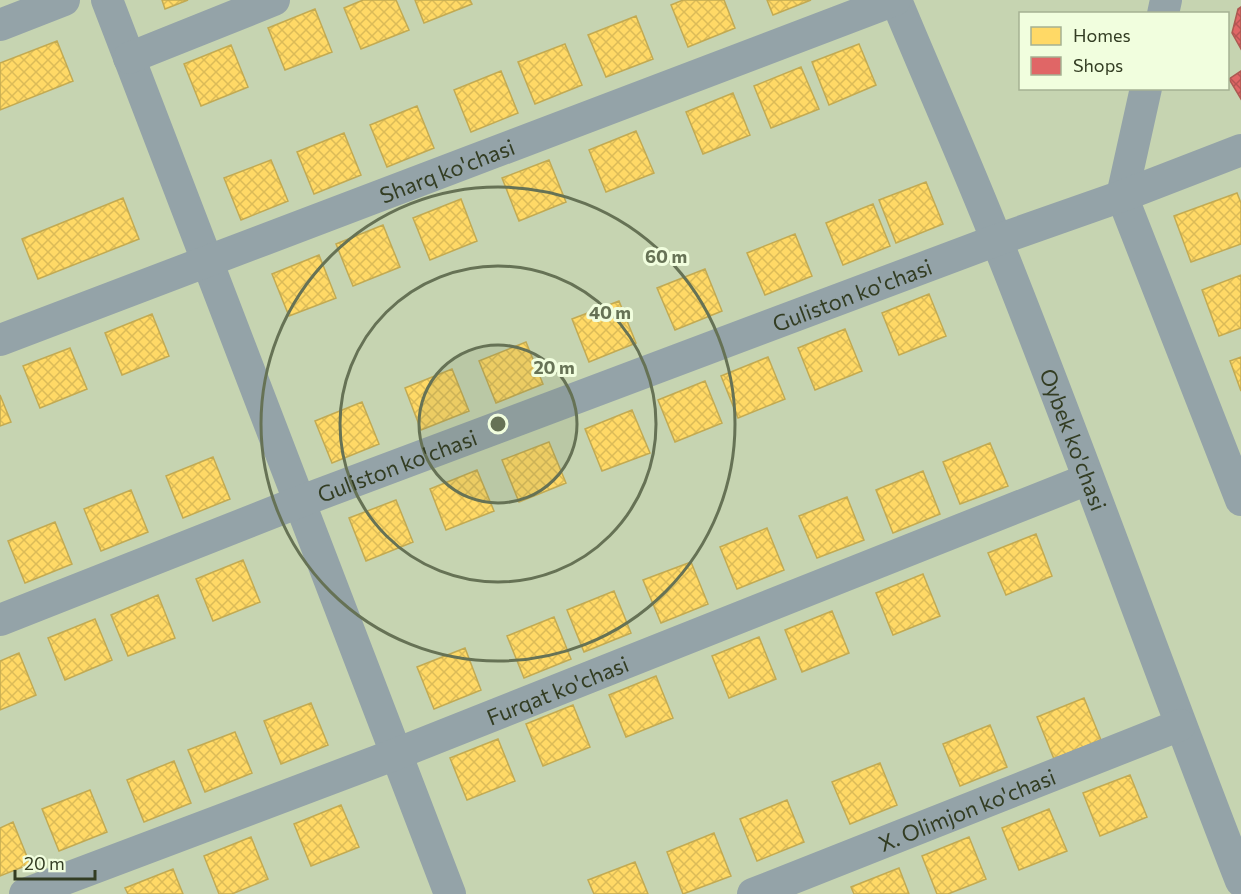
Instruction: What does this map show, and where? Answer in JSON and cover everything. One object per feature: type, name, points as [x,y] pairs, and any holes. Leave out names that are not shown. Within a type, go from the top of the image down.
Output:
[{"type":"street","points":[[0,25],[64,0]]},
{"type":"street","points":[[107,0],[450,894]]},
{"type":"street","points":[[129,58],[274,0]]},
{"type":"street","name":"Oybek ko'chasi","points":[[895,0],[997,240],[1241,881]]},
{"type":"street","name":"Sharq ko'chasi","points":[[0,340],[895,0]]},
{"type":"street","points":[[1146,90],[1122,196],[1241,500]]},
{"type":"street","name":"Guliston ko'chasi","points":[[0,620],[299,502],[1241,150]]},
{"type":"street","name":"Furqat ko'chasi","points":[[25,894],[396,754],[1088,479]]},
{"type":"street","name":"X. Olimjon ko'chasi","points":[[753,894],[1180,725]]},
{"type":"building: Homes","points":[[162,0],[188,0],[165,9]]},
{"type":"building: Homes","points":[[363,0],[396,0],[409,30],[361,49],[344,8]]},
{"type":"building: Homes","points":[[415,0],[470,0],[472,4],[424,23]]},
{"type":"building: Homes","points":[[683,0],[724,0],[735,28],[688,47],[671,5]]},
{"type":"building: Homes","points":[[767,0],[811,0],[773,15]]},
{"type":"building: Homes","points":[[315,9],[332,52],[285,70],[268,28]]},
{"type":"building: Homes","points":[[636,16],[653,59],[606,77],[588,35]]},
{"type":"building: Homes","points":[[57,41],[73,81],[0,110],[0,63]]},
{"type":"building: Homes","points":[[565,44],[582,85],[535,104],[518,62]]},
{"type":"building: Homes","points":[[859,44],[876,85],[829,105],[812,62]]},
{"type":"building: Homes","points":[[231,45],[248,87],[201,106],[184,64]]},
{"type":"building: Homes","points":[[801,67],[819,109],[771,128],[754,86]]},
{"type":"building: Homes","points":[[501,71],[518,113],[471,132],[454,90]]},
{"type":"building: Homes","points":[[733,93],[750,135],[703,154],[686,112]]},
{"type":"building: Homes","points":[[417,106],[434,148],[387,167],[370,125]]},
{"type":"building: Homes","points":[[636,131],[654,173],[606,192],[589,150]]},
{"type":"building: Homes","points":[[344,133],[361,175],[314,194],[297,152]]},
{"type":"building: Homes","points":[[271,160],[288,201],[241,220],[224,178]]},
{"type":"building: Homes","points":[[549,160],[566,202],[519,221],[502,178]]},
{"type":"building: Homes","points":[[926,182],[943,224],[896,243],[879,200]]},
{"type":"building: Homes","points":[[1237,193],[1241,203],[1241,244],[1191,262],[1174,216]]},
{"type":"building: Homes","points":[[123,198],[139,239],[38,279],[22,239]]},
{"type":"building: Homes","points":[[461,199],[477,241],[430,260],[413,218]]},
{"type":"building: Homes","points":[[873,204],[890,246],[843,265],[826,223]]},
{"type":"building: Homes","points":[[383,225],[400,267],[353,286],[336,244]]},
{"type":"building: Homes","points":[[795,234],[812,276],[765,295],[747,253]]},
{"type":"building: Homes","points":[[319,255],[336,298],[289,316],[272,274]]},
{"type":"building: Homes","points":[[705,269],[722,311],[675,330],[657,288]]},
{"type":"building: Homes","points":[[1241,275],[1241,328],[1219,336],[1202,290]]},
{"type":"building: Homes","points":[[929,294],[946,336],[899,355],[882,313]]},
{"type":"building: Homes","points":[[619,301],[636,343],[589,362],[572,319]]},
{"type":"building: Homes","points":[[152,314],[169,356],[122,375],[105,333]]},
{"type":"building: Homes","points":[[845,329],[862,371],[815,390],[798,348]]},
{"type":"building: Homes","points":[[526,342],[543,384],[496,403],[479,361]]},
{"type":"building: Homes","points":[[70,348],[87,389],[40,408],[23,366]]},
{"type":"building: Homes","points":[[768,357],[785,399],[738,418],[721,376]]},
{"type":"building: Homes","points":[[1241,357],[1241,391],[1230,361]]},
{"type":"building: Homes","points":[[452,369],[469,411],[421,430],[405,388]]},
{"type":"building: Homes","points":[[705,381],[722,423],[675,442],[658,400]]},
{"type":"building: Homes","points":[[0,395],[11,422],[0,426]]},
{"type":"building: Homes","points":[[362,402],[379,444],[332,463],[315,421]]},
{"type":"building: Homes","points":[[632,410],[650,453],[602,471],[585,429]]},
{"type":"building: Homes","points":[[549,442],[566,483],[519,502],[502,460]]},
{"type":"building: Homes","points":[[990,443],[1008,486],[960,504],[943,462]]},
{"type":"building: Homes","points":[[213,457],[230,499],[183,518],[166,476]]},
{"type":"building: Homes","points":[[477,470],[494,511],[446,530],[430,489]]},
{"type":"building: Homes","points":[[923,471],[940,514],[893,533],[876,490]]},
{"type":"building: Homes","points":[[131,490],[148,532],[101,551],[84,509]]},
{"type":"building: Homes","points":[[847,497],[864,540],[817,558],[799,516]]},
{"type":"building: Homes","points":[[396,500],[413,542],[366,561],[349,518]]},
{"type":"building: Homes","points":[[55,522],[72,564],[25,583],[8,541]]},
{"type":"building: Homes","points":[[767,528],[784,570],[737,589],[720,547]]},
{"type":"building: Homes","points":[[1036,534],[1052,576],[1006,595],[988,553]]},
{"type":"building: Homes","points":[[243,560],[260,602],[213,621],[196,579]]},
{"type":"building: Homes","points":[[691,562],[708,604],[661,623],[643,580]]},
{"type":"building: Homes","points":[[923,574],[940,616],[893,635],[876,593]]},
{"type":"building: Homes","points":[[614,591],[631,633],[584,652],[567,610]]},
{"type":"building: Homes","points":[[158,595],[175,638],[128,656],[111,615]]},
{"type":"building: Homes","points":[[832,611],[849,653],[802,672],[785,630]]},
{"type":"building: Homes","points":[[554,617],[571,659],[524,678],[507,636]]},
{"type":"building: Homes","points":[[95,619],[112,660],[65,680],[48,638]]},
{"type":"building: Homes","points":[[759,637],[776,679],[729,698],[712,656]]},
{"type":"building: Homes","points":[[465,648],[481,690],[434,709],[417,667]]},
{"type":"building: Homes","points":[[19,653],[36,695],[0,710],[0,661]]},
{"type":"building: Homes","points":[[656,676],[673,718],[626,737],[609,695]]},
{"type":"building: Homes","points":[[1084,698],[1101,740],[1054,759],[1037,717]]},
{"type":"building: Homes","points":[[311,703],[328,745],[281,764],[264,721]]},
{"type":"building: Homes","points":[[573,705],[590,747],[543,766],[526,724]]},
{"type":"building: Homes","points":[[990,725],[1007,767],[960,786],[943,744]]},
{"type":"building: Homes","points":[[235,732],[252,773],[205,792],[188,750]]},
{"type":"building: Homes","points":[[498,739],[515,781],[467,800],[450,758]]},
{"type":"building: Homes","points":[[174,761],[191,803],[144,822],[127,780]]},
{"type":"building: Homes","points":[[880,763],[897,805],[850,824],[832,782]]},
{"type":"building: Homes","points":[[1130,775],[1147,817],[1100,836],[1083,793]]},
{"type":"building: Homes","points":[[90,790],[107,832],[59,851],[42,809]]},
{"type":"building: Homes","points":[[787,800],[804,842],[757,861],[740,819]]},
{"type":"building: Homes","points":[[341,805],[359,847],[311,866],[294,824]]},
{"type":"building: Homes","points":[[1049,809],[1067,851],[1019,870],[1002,828]]},
{"type":"building: Homes","points":[[13,822],[30,864],[0,876],[0,828]]},
{"type":"building: Homes","points":[[714,833],[731,876],[683,894],[667,852]]},
{"type":"building: Homes","points":[[251,837],[268,879],[232,894],[219,894],[204,856]]},
{"type":"building: Homes","points":[[969,837],[986,879],[948,894],[937,894],[922,856]]},
{"type":"building: Homes","points":[[635,862],[648,894],[594,894],[588,880]]},
{"type":"building: Homes","points":[[899,868],[909,894],[854,894],[851,887]]},
{"type":"building: Homes","points":[[173,869],[183,894],[128,894],[125,888]]},
{"type":"building: Shops","points":[[1241,7],[1241,49],[1232,33],[1238,9]]},
{"type":"building: Shops","points":[[1241,71],[1241,99],[1229,79]]}]
